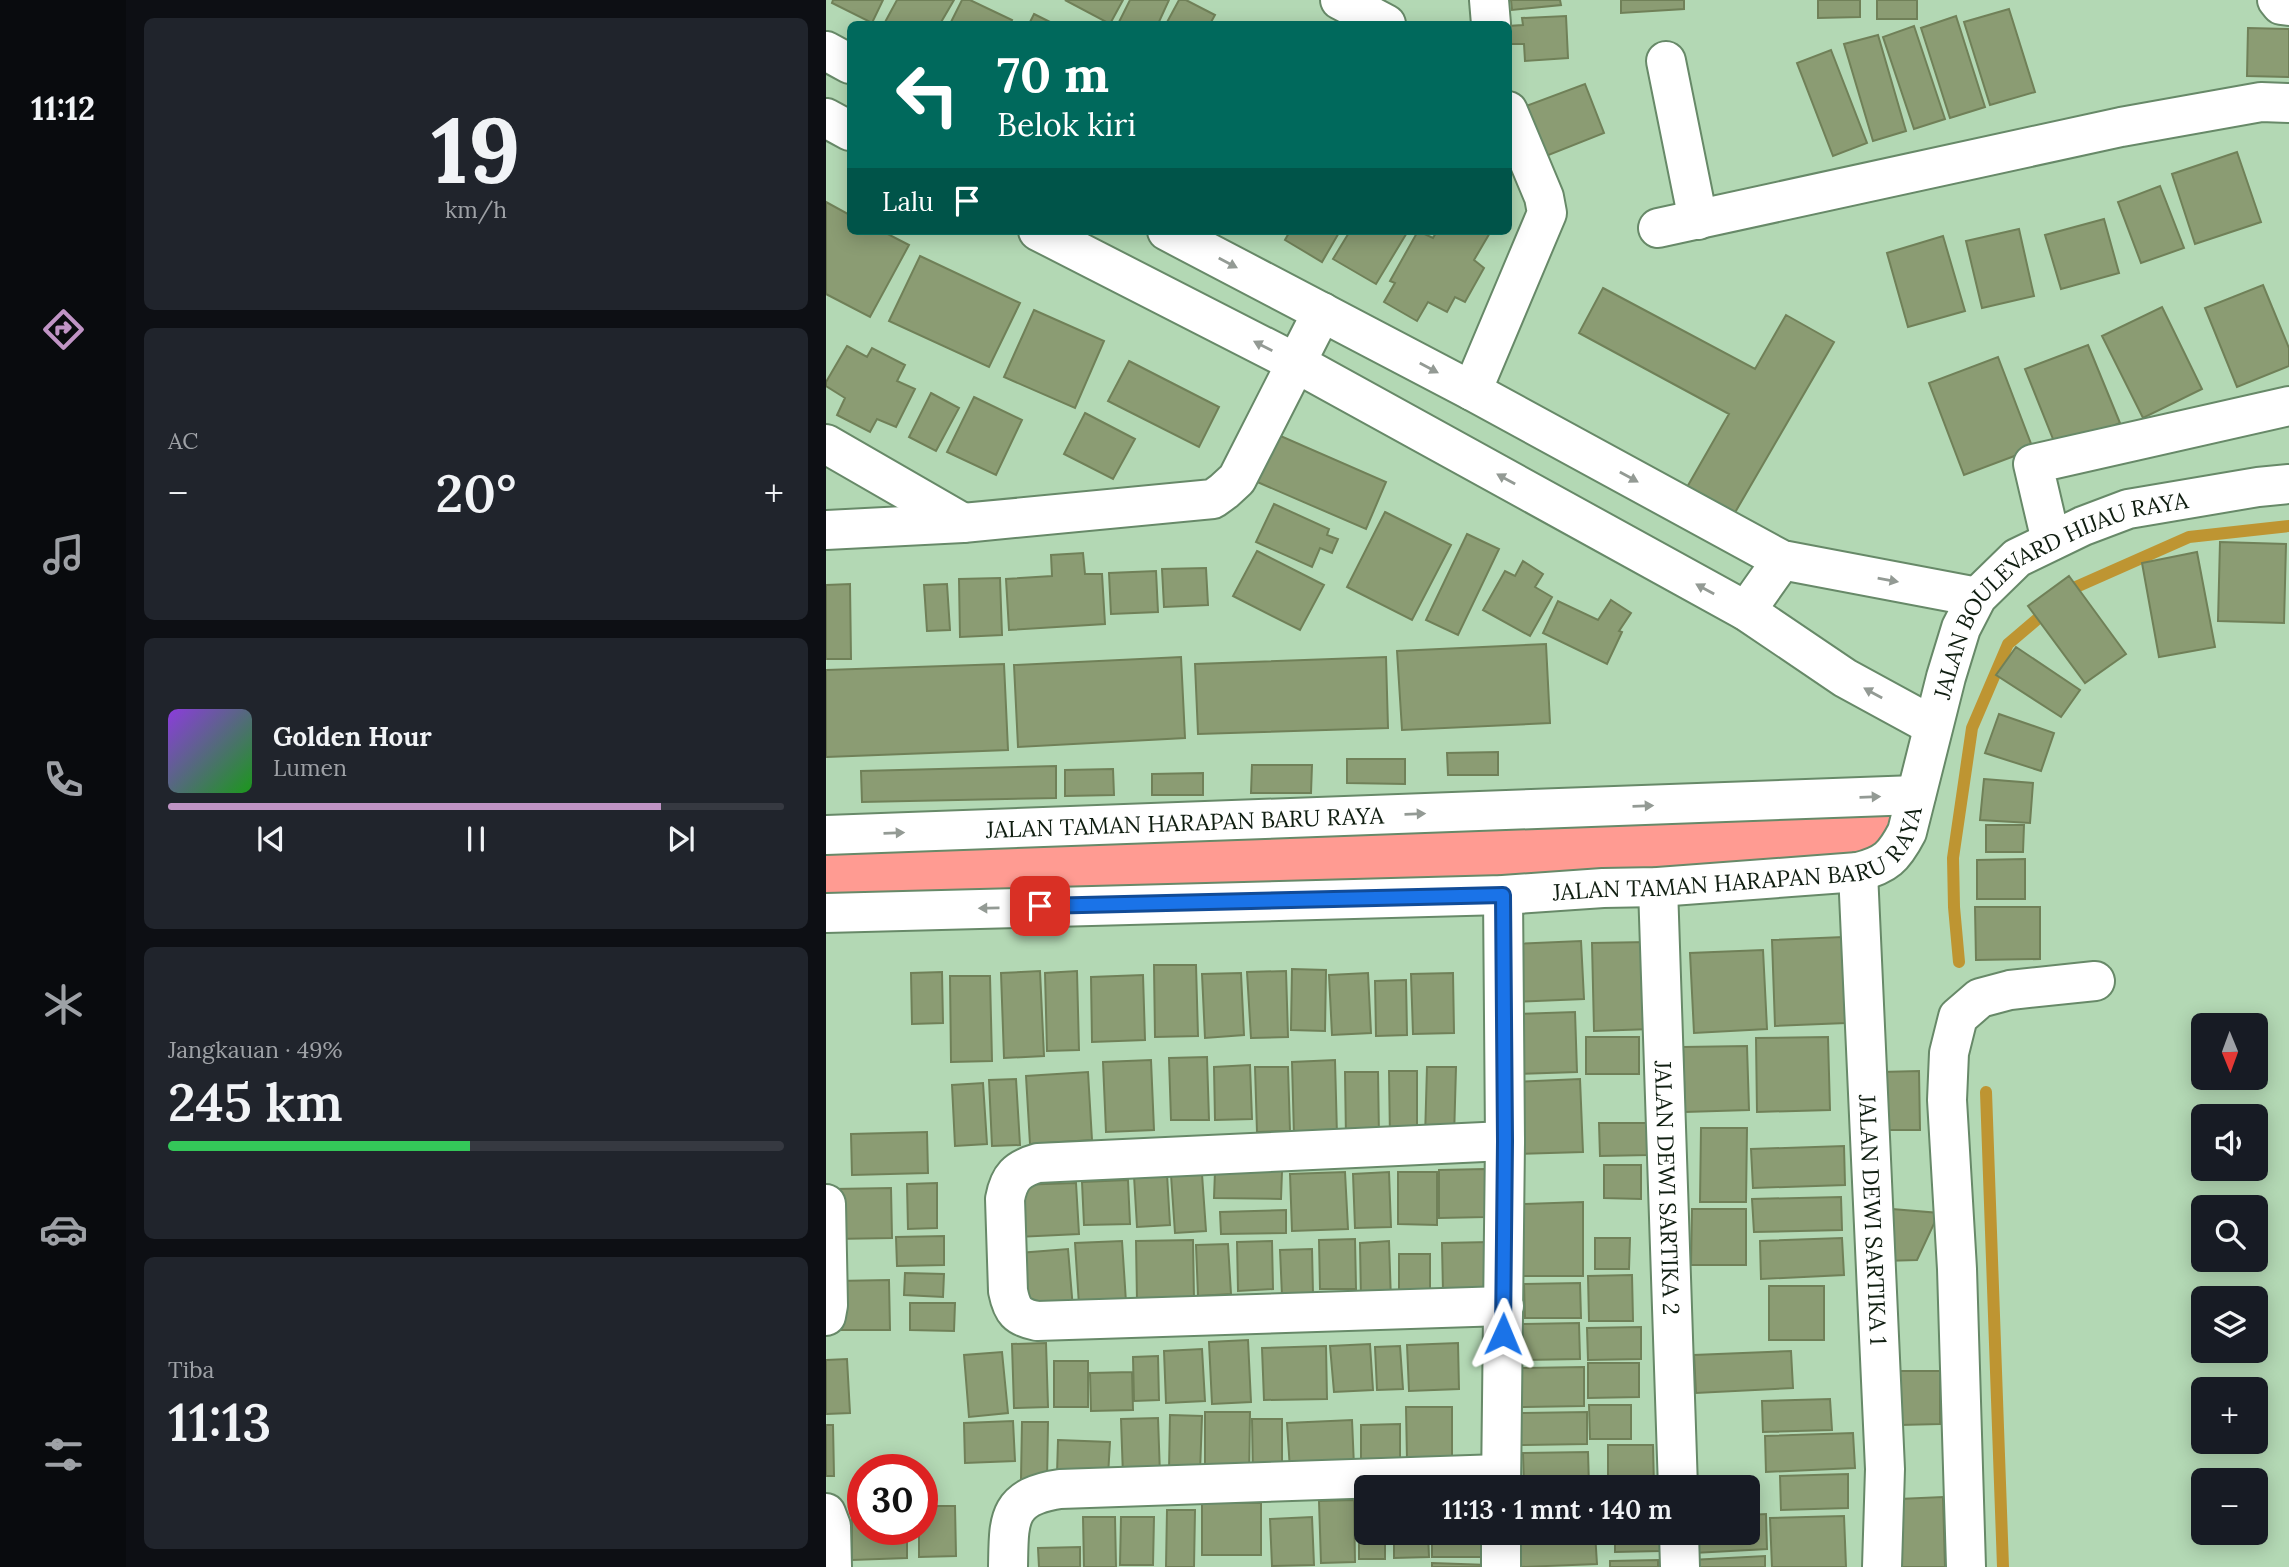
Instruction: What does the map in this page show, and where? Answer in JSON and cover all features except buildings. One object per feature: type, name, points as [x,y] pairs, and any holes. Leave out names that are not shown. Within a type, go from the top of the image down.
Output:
[{"type":"street","points":[[1340,0],[1380,21]]},
{"type":"street","points":[[1489,0],[1491,21]]},
{"type":"street","points":[[2277,0],[2281,5],[2289,6]]},
{"type":"street","points":[[826,51],[847,62]]},
{"type":"street","points":[[1665,61],[1698,220]]},
{"type":"street","points":[[1658,228],[2121,127],[2261,102],[2289,103]]},
{"type":"street","points":[[826,118],[847,129]]},
{"type":"street","points":[[1472,391],[1547,212],[1544,197],[1512,121]]},
{"type":"street","points":[[1046,235],[1296,363],[1746,611],[1845,678],[1933,726]]},
{"type":"street","points":[[1175,235],[1472,391],[1782,560],[1977,597]]},
{"type":"street","points":[[826,530],[963,523],[1213,499],[1237,479],[1322,312]]},
{"type":"street","points":[[2051,541],[2033,464],[2289,406]]},
{"type":"street","points":[[826,444],[963,523]]},
{"type":"street","name":"JALAN BOULEVARD HIJAU RAYA","points":[[1916,795],[1961,628],[1977,597],[2017,558],[2083,526],[2127,509],[2289,484]]},
{"type":"street","points":[[1746,611],[1782,560]]},
{"type":"street","name":"JALAN TAMAN HARAPAN BARU RAYA","points":[[826,835],[1916,795],[1907,832],[1897,851],[1880,867],[1858,872],[1503,895],[826,913]]},
{"type":"street","name":"JALAN DEWI SARTIKA 1","points":[[1858,872],[1885,1469],[1882,1567]]},
{"type":"street","name":"JALAN DEWI SARTIKA 2","points":[[1658,887],[1678,1475]]},
{"type":"street","points":[[1501,1475],[1505,1141],[1503,895]]},
{"type":"street","points":[[1966,1567],[1957,1269],[1947,1100],[1949,1053],[1958,1017],[1980,998],[2010,990],[2095,981]]},
{"type":"street","points":[[1504,1306],[1037,1321],[1022,1318],[1011,1306],[1008,1291],[1005,1199],[1013,1174],[1023,1167],[1038,1163],[1505,1141]]},
{"type":"street","points":[[826,1205],[826,1316]]},
{"type":"street","points":[[1008,1567],[1012,1516],[1021,1502],[1039,1492],[1060,1489],[1354,1484]]},
{"type":"street","points":[[826,1513],[831,1526],[832,1567]]},
{"type":"street","points":[[1501,1545],[1501,1567]]},
{"type":"street","points":[[1680,1545],[1681,1567]]},
{"type":"shaded area","points":[[1916,795],[1880,867],[826,913],[826,835]]},
{"type":"waterway","points":[[2066,595],[2076,587],[2189,537],[2289,526]]},
{"type":"waterway","points":[[1959,962],[1953,858],[1972,728],[2008,644],[2049,609]]},
{"type":"waterway","points":[[1986,1092],[2003,1567]]},
{"type":"route","points":[[1040,906],[1503,895],[1503,1334]]}]
